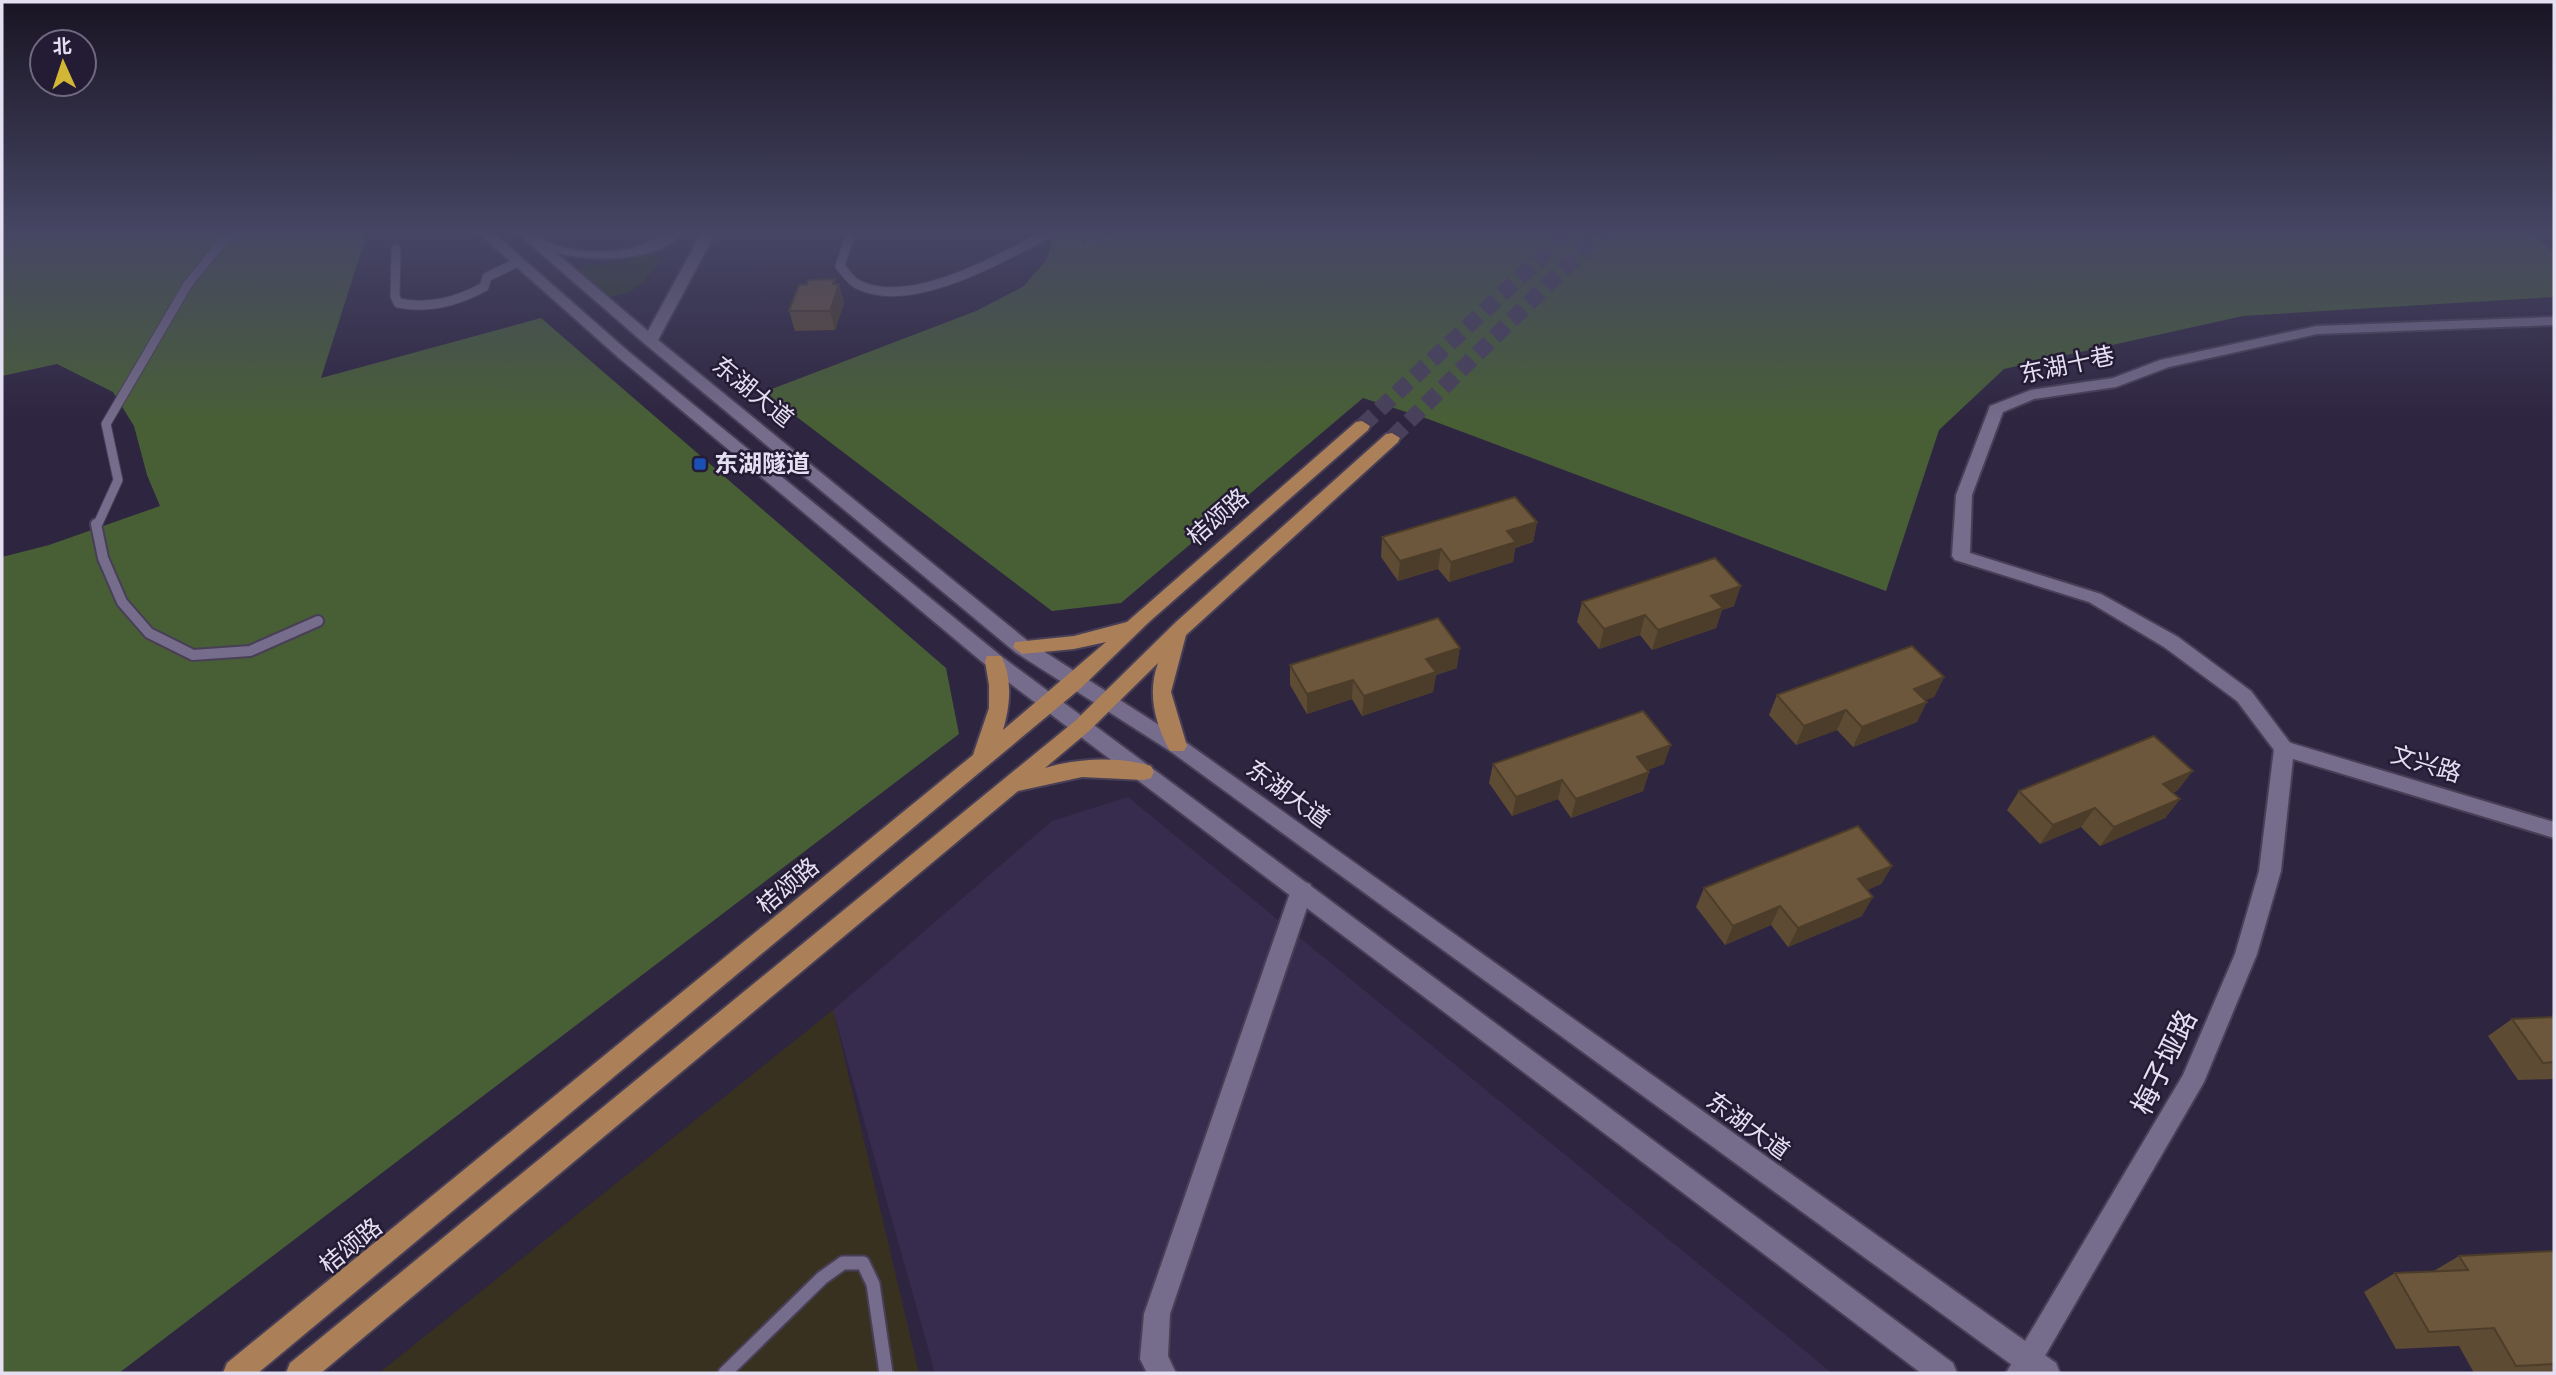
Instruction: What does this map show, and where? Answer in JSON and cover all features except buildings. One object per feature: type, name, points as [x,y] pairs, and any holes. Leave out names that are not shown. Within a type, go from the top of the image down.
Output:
[{"type":"main road","points":[[553,294],[994,661],[1943,1373]]},
{"type":"main road","name":"东湖大道","points":[[595,294],[1022,647],[1074,683],[1177,746],[2031,1369]]},
{"type":"main road","points":[[650,341],[675,294]]},
{"type":"main road","name":"东湖十巷","points":[[2284,749],[2244,696],[2171,642],[2095,598],[1961,556],[1964,495],[1996,409],[2031,395],[2116,382],[2165,363],[2316,330],[2554,321]]},
{"type":"main road","name":"桔颂路","points":[[237,1373],[1074,683],[1143,617],[1362,426]]},
{"type":"main road","points":[[300,1373],[1082,726],[1182,627],[1392,438]]},
{"type":"main road","points":[[1022,647],[1068,645],[1099,639],[1143,617]]},
{"type":"main road","points":[[1177,746],[1160,702],[1162,674],[1182,627]]},
{"type":"main road","points":[[973,767],[992,739],[998,713],[1002,686],[994,661]]},
{"type":"main road","name":"文兴路","points":[[2284,749],[2554,830]]},
{"type":"main road","name":"梅子垭路","points":[[2031,1369],[2192,1082],[2246,954],[2270,871],[2284,749]]},
{"type":"main road","points":[[1005,791],[1052,772],[1087,767],[1118,767],[1144,772]]},
{"type":"main road","points":[[1161,1373],[1154,1359],[1157,1314],[1302,890]]},
{"type":"lane","points":[[182,294],[106,424],[118,480],[96,523],[103,558],[122,602],[149,633],[192,655],[250,651],[318,621]]},
{"type":"lane","points":[[395,294],[398,303],[413,307],[436,305],[471,294]]},
{"type":"lane","points":[[725,1373],[822,1278],[843,1264],[863,1263],[873,1284],[886,1373]]},
{"type":"shaded area","points":[[1128,797],[1832,1373],[935,1373],[833,1010],[1052,821]]},
{"type":"shaded area","points":[[833,1010],[919,1373],[379,1373]]},
{"type":"green space","points":[[2,294],[348,294],[321,378],[541,318],[946,668],[959,734],[119,1373],[2,1373],[2,557],[49,545],[160,506],[147,475],[134,426],[113,392],[57,364],[2,376]]},
{"type":"green space","points":[[1008,294],[2554,294],[2554,297],[2243,316],[2004,369],[1939,430],[1886,591],[1428,419],[1363,398],[1121,603],[1052,611],[764,392],[976,311]]},
{"type":"tunnel","points":[[1362,426],[1502,294]]},
{"type":"tunnel","points":[[1392,438],[1538,294]]},
{"type":"place","name":"东湖隧道","points":[[700,464]]}]
